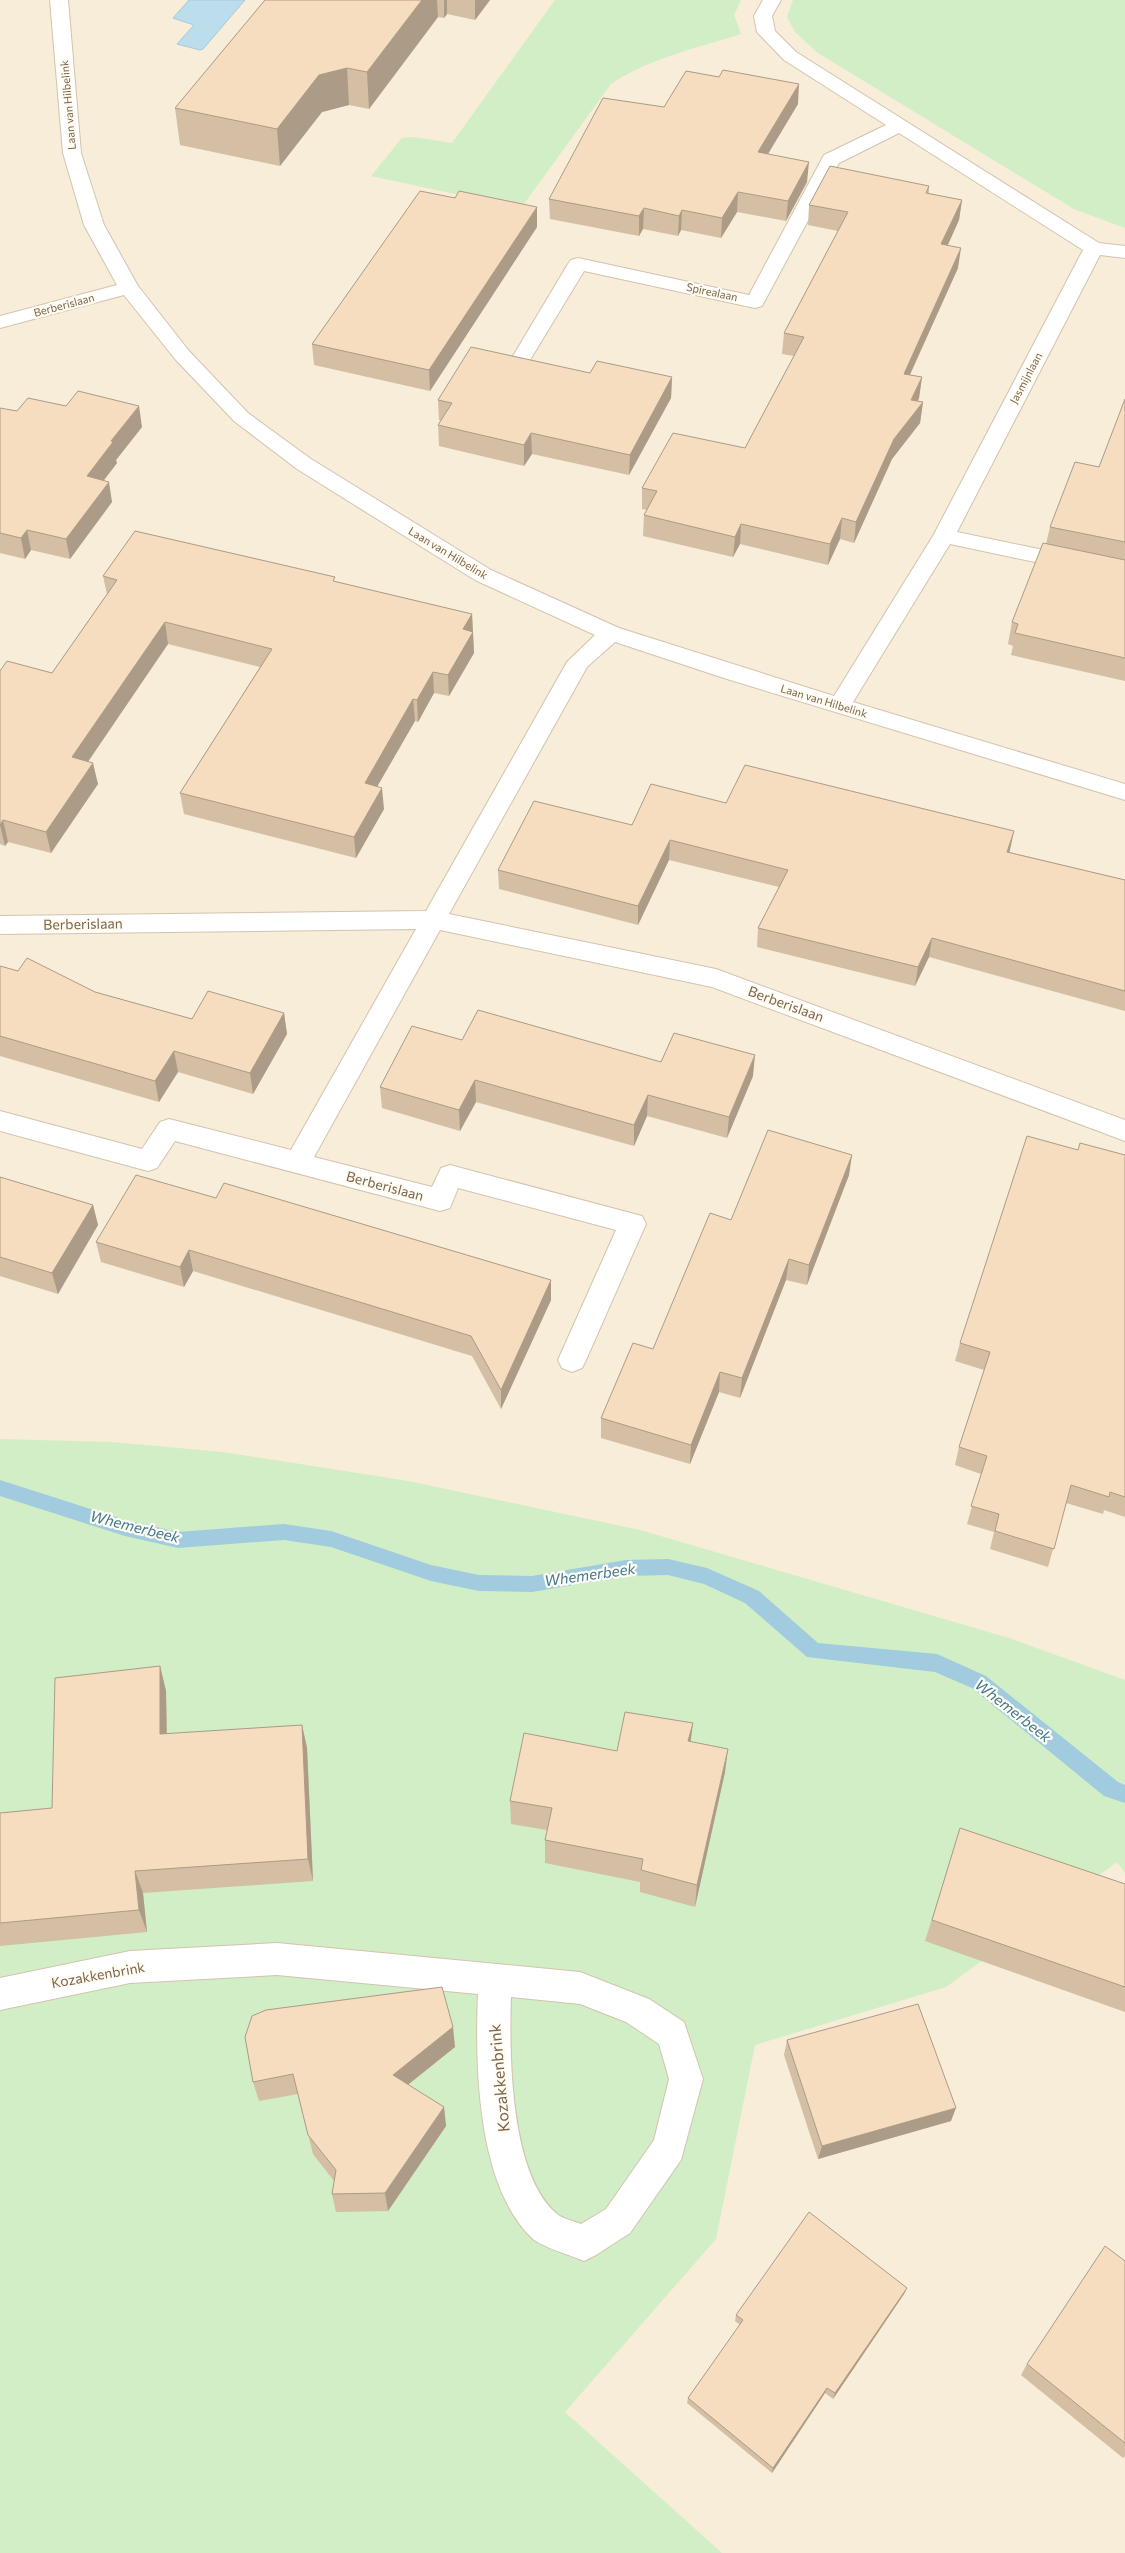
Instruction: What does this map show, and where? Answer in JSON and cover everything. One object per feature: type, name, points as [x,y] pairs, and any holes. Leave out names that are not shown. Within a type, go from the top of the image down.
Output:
[{"type":"street","name":"Laan van Hilbelink","points":[[59,0],[72,154],[94,224],[129,288],[182,355],[242,417],[304,464],[483,575],[611,633],[839,706],[1125,792]]},
{"type":"street","points":[[772,0],[763,16],[766,32],[790,56],[898,126],[1094,248],[1125,252]]},
{"type":"street","name":"Spirealaan","points":[[520,361],[578,264],[755,302],[831,159],[898,126]]},
{"type":"street","name":"Jasmijnlaan","points":[[839,706],[944,536],[1094,248]]},
{"type":"street","name":"Berberislaan","points":[[0,322],[129,288]]},
{"type":"street","points":[[944,536],[1125,574]]},
{"type":"street","points":[[297,1163],[578,662],[611,633]]},
{"type":"street","name":"Berberislaan","points":[[0,925],[435,920],[716,978],[1125,1131]]},
{"type":"street","name":"Berberislaan","points":[[0,1121],[148,1162],[168,1129],[440,1200],[450,1175],[632,1224],[572,1360]]},
{"type":"street","name":"Kozakkenbrink","points":[[0,1994],[130,1967],[277,1959],[495,1979],[580,1988],[637,2010],[672,2034],[686,2079],[669,2148],[618,2221],[584,2243],[545,2227],[518,2195],[500,2122],[493,2040],[495,1979]]},
{"type":"shaded area","points":[[0,0],[1125,0],[1125,2553],[0,2553]]},
{"type":"green space","points":[[555,0],[741,0],[734,15],[741,34],[657,60],[611,84],[521,208],[371,176],[402,138],[413,137],[452,143]]},
{"type":"green space","points":[[793,0],[1125,0],[1125,228],[1074,209],[818,53],[795,32],[787,17]]},
{"type":"green space","points":[[0,1439],[111,1442],[223,1452],[408,1481],[640,1530],[1009,1638],[1125,1680],[1125,1873],[1117,1862],[946,1987],[755,2045],[716,2239],[565,2412],[722,2553],[0,2553]]},
{"type":"water","points":[[189,0],[245,0],[203,49],[200,50],[177,44],[194,25],[173,18]]},
{"type":"building","points":[[265,0],[422,0],[367,72],[347,68],[319,75],[277,129],[175,108]]},
{"type":"building","points":[[723,70],[799,84],[758,152],[809,162],[788,201],[738,192],[722,218],[682,210],[679,216],[644,208],[639,216],[549,199],[603,98],[664,107],[686,71],[719,77]]},
{"type":"building","points":[[830,166],[929,186],[926,193],[962,200],[941,244],[961,248],[904,374],[922,377],[911,400],[923,402],[894,439],[856,522],[842,518],[830,544],[741,524],[735,537],[644,515],[657,491],[642,488],[673,433],[745,448],[804,337],[784,333],[848,212],[809,205]]},
{"type":"building","points":[[420,191],[455,198],[459,191],[537,207],[429,370],[312,344]]},
{"type":"building","points":[[471,347],[590,373],[597,361],[672,377],[630,455],[531,433],[524,445],[438,425],[452,403],[438,400]]},
{"type":"building","points":[[78,391],[139,406],[111,441],[113,442],[87,476],[109,482],[66,539],[27,530],[21,538],[0,533],[0,408],[17,411],[28,398],[66,406]]},
{"type":"building","points":[[1125,399],[1125,542],[1050,527],[1075,462],[1099,467]]},
{"type":"building","points":[[135,531],[335,577],[333,581],[472,614],[463,629],[473,632],[448,675],[433,672],[417,700],[413,699],[365,783],[382,788],[354,837],[180,793],[272,649],[165,622],[72,757],[93,763],[46,832],[3,820],[0,825],[0,671],[7,661],[52,673],[117,580],[103,576]]},
{"type":"building","points":[[1043,543],[1125,560],[1125,658],[1015,633],[1018,624],[1012,622]]},
{"type":"building","points":[[745,765],[1014,831],[1007,852],[1125,880],[1125,991],[932,938],[918,967],[758,928],[788,870],[670,840],[638,906],[498,870],[534,801],[632,825],[651,784],[726,803]]},
{"type":"building","points":[[27,958],[95,992],[192,1019],[208,991],[284,1013],[250,1073],[174,1051],[155,1081],[0,1036],[0,966],[18,971]]},
{"type":"building","points":[[478,1010],[661,1062],[674,1033],[755,1055],[729,1117],[648,1095],[634,1125],[475,1080],[459,1110],[380,1087],[412,1026],[462,1040]]},
{"type":"building","points":[[768,1130],[852,1155],[809,1265],[789,1259],[742,1378],[720,1372],[691,1445],[601,1418],[633,1343],[653,1349],[710,1213],[731,1220]]},
{"type":"building","points":[[1027,1136],[1078,1150],[1080,1143],[1125,1155],[1125,1497],[1110,1492],[1109,1497],[1071,1485],[1054,1549],[995,1531],[999,1514],[971,1506],[987,1456],[959,1447],[990,1352],[960,1343]]},
{"type":"building","points":[[136,1175],[216,1198],[224,1183],[551,1280],[501,1390],[471,1336],[189,1250],[180,1267],[96,1242]]},
{"type":"building","points":[[0,1177],[93,1205],[52,1273],[0,1257]]},
{"type":"building","points":[[160,1666],[160,1734],[302,1725],[308,1859],[135,1871],[139,1910],[0,1923],[0,1813],[52,1808],[55,1678]]},
{"type":"building","points":[[625,1712],[693,1723],[688,1741],[728,1749],[697,1885],[641,1870],[643,1859],[545,1840],[552,1808],[510,1801],[524,1733],[617,1751]]},
{"type":"building","points":[[960,1828],[1125,1884],[1125,1987],[932,1920]]},
{"type":"building","points":[[442,1987],[453,2027],[393,2075],[444,2107],[385,2193],[332,2194],[336,2170],[308,2135],[293,2074],[253,2082],[245,2037],[252,2016],[266,2010]]},
{"type":"building","points":[[918,2004],[956,2108],[822,2146],[787,2040]]},
{"type":"building","points":[[809,2212],[907,2288],[835,2393],[827,2388],[773,2468],[688,2398],[743,2320],[736,2315]]},
{"type":"building","points":[[1105,2246],[1125,2261],[1125,2443],[1027,2364]]},
{"type":"waterway","name":"Whemerbeek","points":[[0,1488],[125,1528],[178,1540],[284,1532],[331,1539],[431,1573],[479,1583],[532,1584],[626,1568],[668,1567],[707,1576],[752,1597],[814,1651],[937,1663],[979,1682],[1111,1789],[1125,1794]]}]
